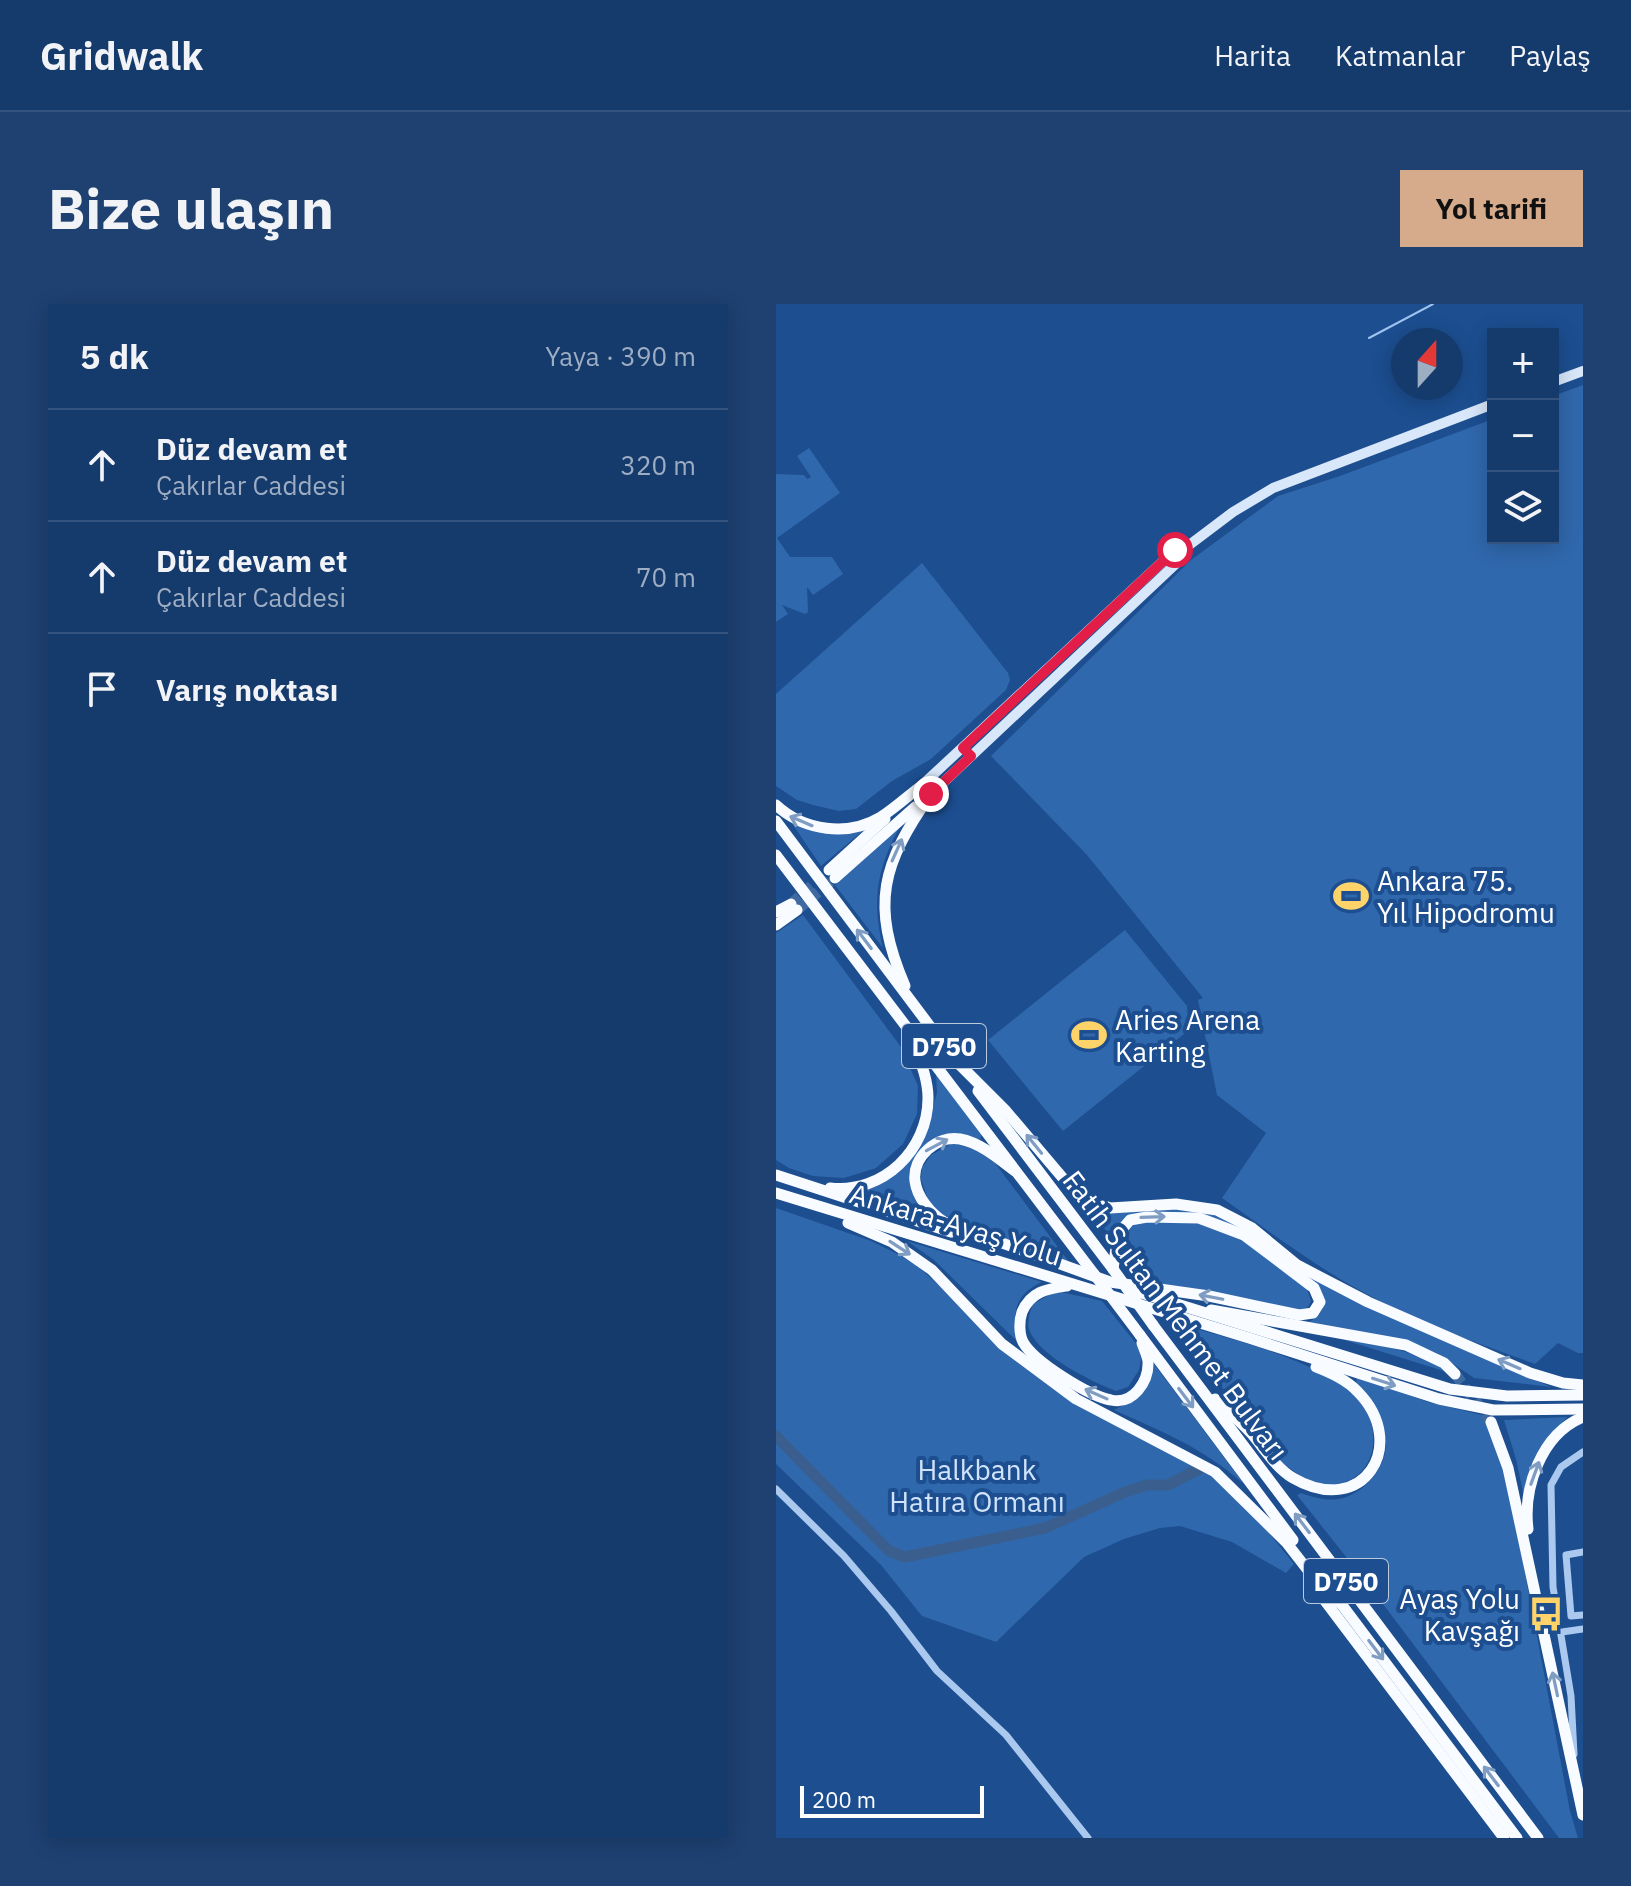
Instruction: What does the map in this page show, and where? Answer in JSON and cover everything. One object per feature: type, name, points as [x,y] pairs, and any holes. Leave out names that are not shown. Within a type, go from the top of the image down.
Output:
[{"type":"highway","points":[[776,805],[794,819],[809,825],[852,828],[879,818],[926,790]]},
{"type":"highway","points":[[832,874],[926,790]]},
{"type":"highway","points":[[913,1005],[889,946],[883,903],[888,874],[899,844],[926,790]]},
{"type":"highway","name":"Fatih Sultan Mehmet Bulvarı","points":[[776,821],[1538,1838]]},
{"type":"highway","name":"Fatih Sultan Mehmet Bulvarı","points":[[778,860],[1094,1274],[1517,1838]]},
{"type":"highway","points":[[776,912],[794,907],[776,925]]},
{"type":"highway","points":[[801,1182],[833,1189],[864,1186],[892,1171],[915,1146],[927,1113],[927,1088],[920,1059],[902,1022]]},
{"type":"highway","points":[[953,1058],[1006,1111],[1062,1177],[1088,1200],[1110,1208],[1176,1204],[1217,1210],[1252,1228],[1297,1265],[1368,1302],[1530,1373],[1563,1383],[1583,1385]]},
{"type":"highway","points":[[1015,1171],[974,1143],[953,1138],[927,1150],[917,1165],[915,1182],[928,1208],[944,1222],[1170,1303],[1450,1389],[1507,1396],[1583,1395]]},
{"type":"highway","name":"Ankara-Ayaş Yolu","points":[[776,1175],[1110,1282]]},
{"type":"highway","points":[[777,1194],[881,1237],[920,1261],[1019,1358],[1084,1403],[1136,1432],[1204,1463],[1268,1523],[1317,1582],[1342,1605]]},
{"type":"highway","name":"Ankara-Ayaş Yolu","points":[[777,1194],[1249,1338]]},
{"type":"highway","points":[[1110,1282],[1209,1296],[1299,1315],[1313,1313],[1319,1306],[1320,1297],[1314,1288],[1255,1243],[1231,1228],[1199,1218],[1147,1217],[1130,1220],[1118,1234],[1113,1269]]},
{"type":"highway","points":[[1074,1285],[1038,1292],[1029,1299],[1020,1316],[1020,1334],[1038,1358],[1098,1397],[1124,1400],[1135,1394],[1146,1375],[1148,1360],[1140,1335]]},
{"type":"highway","points":[[1170,1303],[1406,1345],[1444,1363],[1455,1374]]},
{"type":"highway","points":[[1195,1380],[1249,1430],[1290,1476],[1328,1491],[1359,1483],[1375,1464],[1380,1441],[1377,1423],[1368,1404],[1351,1384],[1339,1377],[1249,1338]]},
{"type":"highway","points":[[1249,1338],[1407,1390],[1460,1404],[1493,1410],[1583,1409]]},
{"type":"highway","points":[[1533,1578],[1526,1517],[1533,1475],[1559,1434],[1583,1417]]},
{"type":"highway","points":[[1491,1422],[1508,1468],[1579,1782],[1583,1815]]},
{"type":"highway","points":[[1268,1523],[1504,1838]]},
{"type":"main road","points":[[1559,380],[1583,371]]},
{"type":"main road","points":[[926,790],[1183,557],[1184,549],[1233,512],[1273,488],[1487,406]]},
{"type":"street","points":[[1579,1782],[1571,1696],[1553,1587],[1551,1485],[1561,1467],[1583,1452]]},
{"type":"street","points":[[776,1489],[853,1567],[937,1671],[1006,1735],[1088,1838]]},
{"type":"street","points":[[1583,1552],[1566,1555],[1571,1616],[1583,1615]]},
{"type":"street","points":[[1553,1587],[1567,1585]]},
{"type":"street","points":[[1562,1632],[1583,1629]]},
{"type":"green space","name":"Ankara 75. Yıl Hipodromu","points":[[1583,385],[1583,1353],[1558,1343],[1535,1364],[1443,1330],[1376,1299],[1320,1266],[1222,1198],[1266,1133],[1217,1095],[1198,1000],[1203,998],[1087,855],[991,756],[1191,560],[1278,496],[1487,421],[1487,544],[1559,544],[1559,394]]},
{"type":"green space","points":[[809,448],[840,493],[777,538],[790,557],[832,557],[843,574],[813,595],[807,587],[808,612],[805,614],[782,605],[788,614],[776,622],[776,474],[811,477],[797,456]]},
{"type":"green space","points":[[922,563],[1008,673],[1010,680],[1006,690],[931,759],[892,781],[856,809],[839,811],[797,800],[776,786],[776,694]]},
{"type":"green space","points":[[789,819],[808,827],[871,824],[821,866]]},
{"type":"green space","points":[[899,828],[885,858],[878,886],[883,948],[835,885]]},
{"type":"green space","points":[[803,915],[901,1047],[918,1086],[917,1114],[903,1144],[876,1168],[844,1178],[813,1176],[776,1160],[776,933]]},
{"type":"green space","name":"Aries Arena Karting","points":[[1125,930],[1187,1006],[1189,1030],[1063,1131],[988,1040]]},
{"type":"green space","points":[[936,1072],[982,1133],[980,1140],[947,1135],[932,1139],[925,1145],[913,1167],[930,1216],[864,1195],[865,1190],[885,1182],[928,1123],[937,1093]]},
{"type":"green space","points":[[953,1143],[976,1150],[995,1163],[1069,1262],[949,1220],[929,1203],[921,1179],[922,1168],[931,1155]]},
{"type":"green space","points":[[1088,1205],[1202,1211],[1233,1221],[1385,1314],[1551,1387],[1474,1378],[1437,1353],[1411,1343],[1309,1322],[1323,1308],[1320,1289],[1217,1220],[1125,1219],[1111,1238]]},
{"type":"green space","name":"Halkbank Hatıra Ormanı","points":[[776,1208],[871,1241],[912,1261],[1042,1379],[1205,1470],[1265,1528],[1294,1564],[1286,1573],[1232,1542],[1180,1526],[1160,1528],[1124,1539],[1084,1557],[996,1642],[922,1616],[881,1565],[776,1464]]},
{"type":"green space","points":[[1143,1221],[1198,1222],[1239,1236],[1307,1289],[1311,1301],[1308,1307],[1297,1311],[1137,1281],[1122,1254],[1120,1239],[1131,1226]]},
{"type":"green space","points":[[907,1241],[1042,1282],[1024,1294],[1016,1309],[1015,1318],[1024,1348],[934,1260]]},
{"type":"green space","points":[[1056,1291],[1102,1301],[1138,1346],[1141,1359],[1139,1370],[1128,1387],[1116,1391],[1093,1381],[1054,1358],[1034,1339],[1028,1323],[1033,1304]]},
{"type":"green space","points":[[1171,1322],[1270,1351],[1346,1386],[1365,1409],[1373,1430],[1372,1451],[1364,1469],[1349,1480],[1329,1484],[1305,1477],[1277,1458]]},
{"type":"green space","points":[[1322,1333],[1420,1357],[1450,1373]]},
{"type":"green space","points":[[1154,1364],[1244,1484],[1197,1450],[1114,1410],[1140,1392]]},
{"type":"green space","points":[[1357,1377],[1428,1402],[1486,1416],[1507,1478],[1570,1811],[1578,1838],[1559,1838],[1297,1495],[1301,1493],[1329,1499],[1348,1496],[1367,1484],[1381,1465],[1385,1455],[1384,1433],[1356,1383]]},
{"type":"green space","points":[[1567,1417],[1547,1442],[1524,1497],[1504,1420]]},
{"type":"waterway","points":[[1369,338],[1433,304]]},
{"type":"waterway","points":[[776,1436],[889,1551],[905,1557],[1045,1528],[1125,1492],[1147,1485],[1168,1485],[1201,1468]]},
{"type":"tunnel","points":[[791,904],[826,873]]},
{"type":"tunnel","points":[[797,910],[835,878]]},
{"type":"tunnel","points":[[1455,1374],[1491,1422]]},
{"type":"place","name":"Ankara 75. Yıl Hipodromu","points":[[1351,896]]},
{"type":"place","name":"Aries Arena Karting","points":[[1089,1035]]},
{"type":"place","name":"Ayaş Yolu Kavşağı","points":[[1546,1614]]},
{"type":"route","points":[[931,794],[971,756],[963,748],[1175,550]]}]
